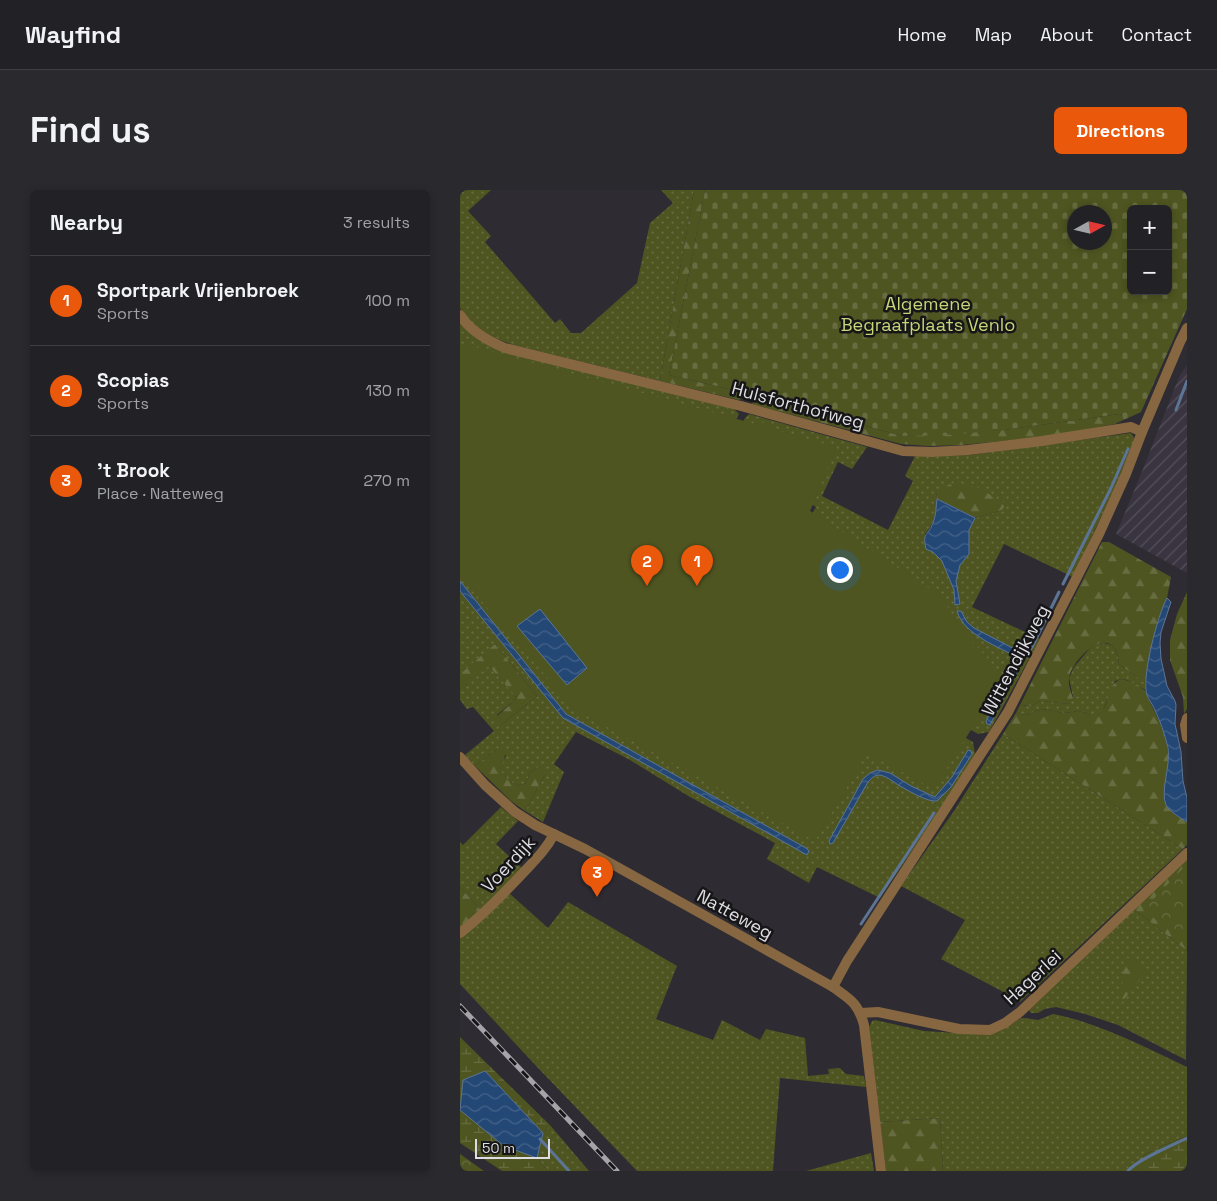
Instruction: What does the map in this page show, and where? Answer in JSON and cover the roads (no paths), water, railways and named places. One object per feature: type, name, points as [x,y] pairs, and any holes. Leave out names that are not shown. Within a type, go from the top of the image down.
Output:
[{"type":"street","name":"Hulsforthofweg","points":[[460,315],[470,328],[493,343],[505,348],[741,406],[903,450],[932,452],[968,450],[1132,427],[1142,432]]},
{"type":"street","name":"Wittendijkweg","points":[[833,987],[847,962],[1008,712],[1097,538],[1187,328]]},
{"type":"street","points":[[1187,718],[1185,725],[1187,738]]},
{"type":"street","name":"Natteweg","points":[[460,757],[485,785],[515,812],[534,825],[585,849],[833,987],[852,1000],[861,1014],[864,1025],[882,1171]]},
{"type":"street","name":"Voerdijk","points":[[460,933],[497,900],[548,846],[554,834]]},
{"type":"street","name":"Hagerlei","points":[[861,1014],[878,1012],[959,1029],[990,1030],[1005,1023],[1020,1012],[1187,853]]},
{"type":"water","points":[[937,499],[975,518],[969,530],[969,554],[960,565],[956,581],[960,604],[955,605],[954,590],[942,561],[933,552],[926,549],[925,544],[925,537],[934,520]]},
{"type":"water","points":[[460,581],[566,714],[806,848],[809,851],[807,855],[563,718],[460,591]]},
{"type":"water","points":[[1167,598],[1171,602],[1161,632],[1161,659],[1167,686],[1176,705],[1175,724],[1187,798],[1187,822],[1168,808],[1164,799],[1169,755],[1168,748],[1160,723],[1147,695],[1146,687],[1151,646]]},
{"type":"water","points":[[540,609],[587,668],[567,685],[517,626]]},
{"type":"water","points":[[957,611],[961,611],[967,622],[974,628],[1026,655],[990,725],[986,721],[1019,658],[974,634],[961,619]]},
{"type":"water","points":[[968,750],[972,754],[951,787],[937,801],[918,796],[884,776],[878,775],[873,777],[868,782],[833,843],[830,844],[829,841],[863,779],[870,773],[878,770],[890,773],[911,786],[935,797],[952,777]]},
{"type":"water","points":[[485,1071],[543,1133],[537,1158],[504,1146],[460,1110],[463,1080]]},
{"type":"waterway","points":[[1176,410],[1187,381]]},
{"type":"waterway","points":[[1063,584],[1111,488],[1128,449]]},
{"type":"waterway","points":[[1024,657],[1032,647],[1059,592]]},
{"type":"waterway","points":[[861,924],[934,813]]},
{"type":"waterway","points":[[1128,1171],[1146,1158],[1187,1138]]},
{"type":"waterway","points":[[540,1139],[569,1171]]},
{"type":"railway","points":[[460,1006],[617,1171]]},
{"type":"place","name":"Scopias","points":[[647,586]]},
{"type":"place","name":"Sportpark Vrijenbroek","points":[[697,586]]},
{"type":"place","name":"'t Brook","points":[[597,897]]},
{"type":"park label","name":"Algemene Begraafplaats Venlo","points":[[928,313]]}]
